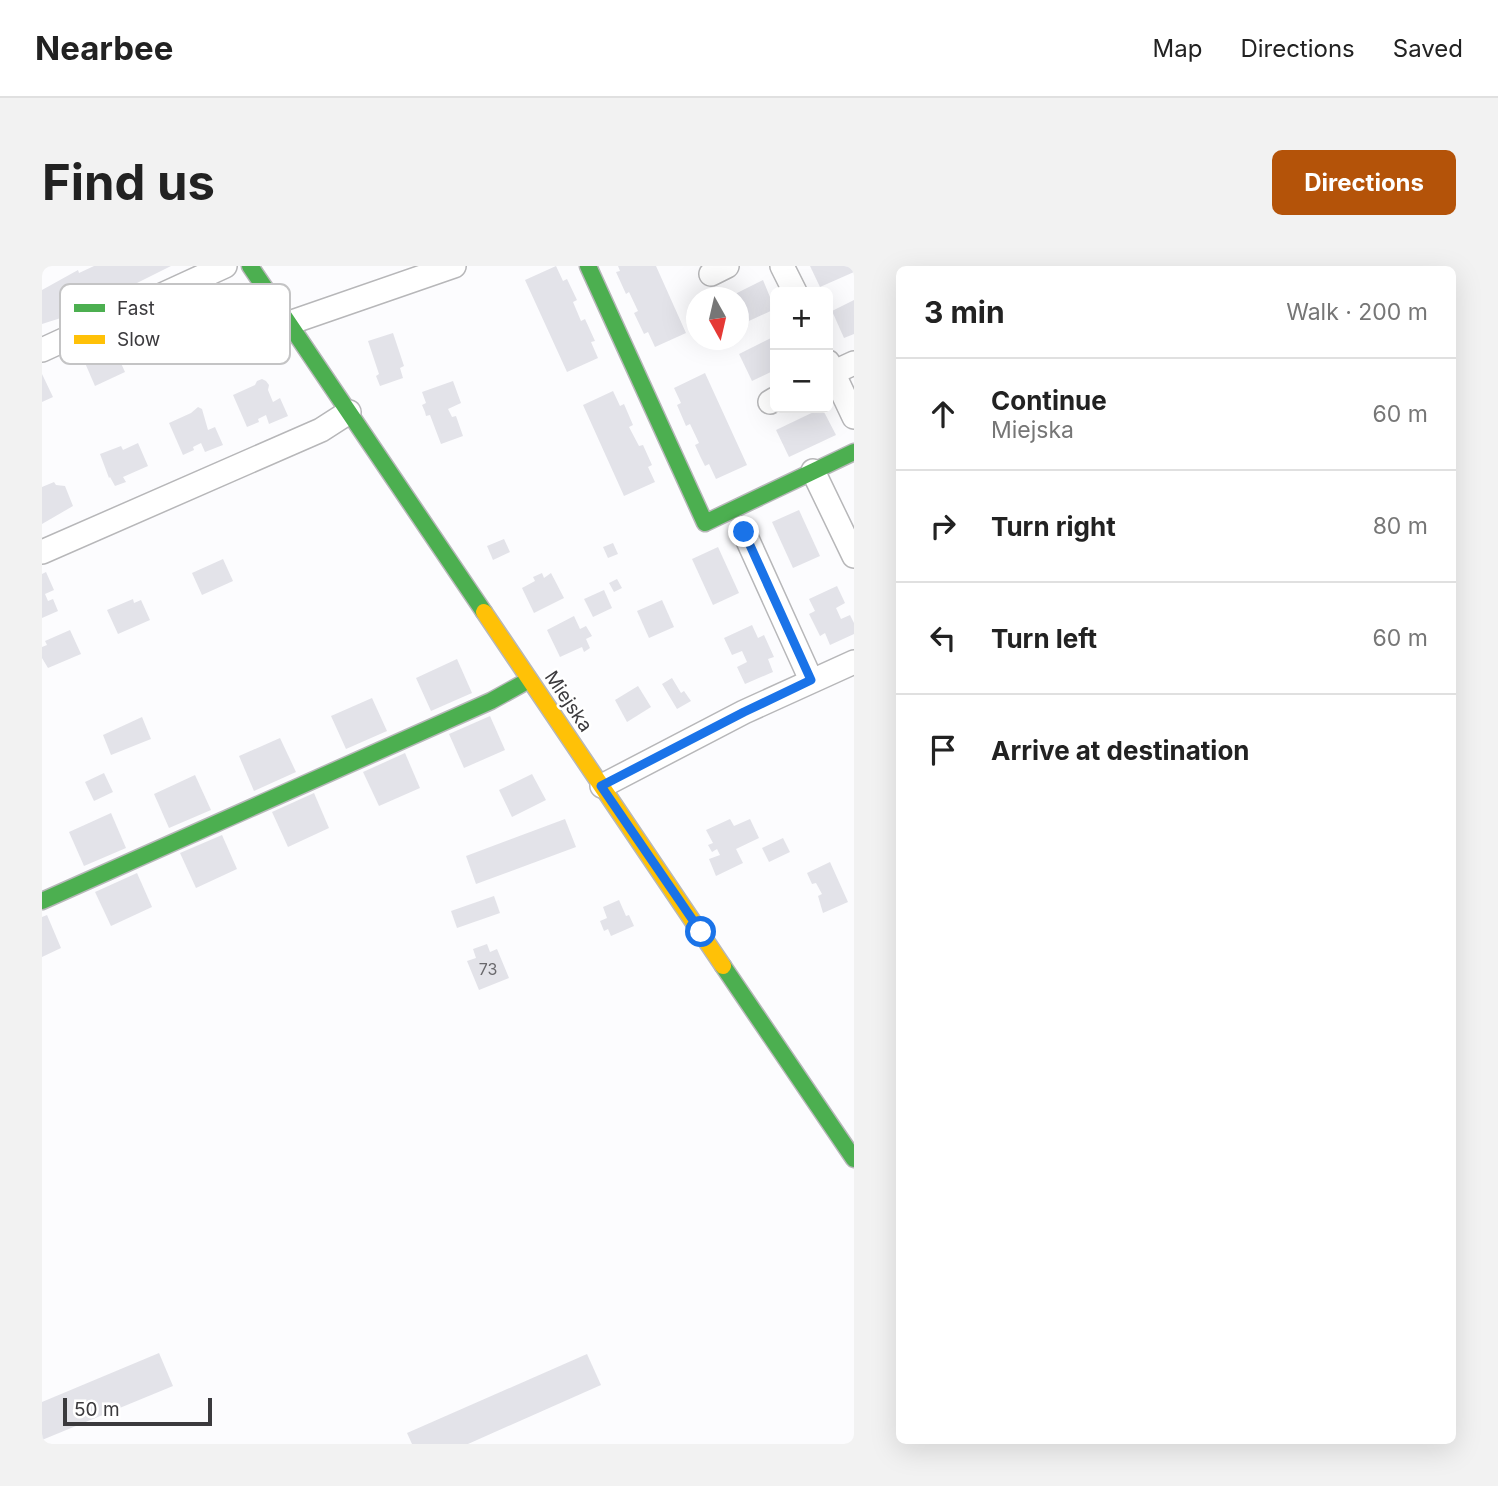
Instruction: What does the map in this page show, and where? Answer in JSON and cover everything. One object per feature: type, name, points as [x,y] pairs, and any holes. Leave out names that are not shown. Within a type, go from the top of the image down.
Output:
[{"type":"street","points":[[185,284],[225,266]]},
{"type":"street","name":"Miejska","points":[[250,266],[262,284]]},
{"type":"street","points":[[290,323],[454,266]]},
{"type":"street","points":[[588,266],[705,523],[854,452]]},
{"type":"street","points":[[782,266],[792,287]]},
{"type":"street","name":"Miejska","points":[[290,324],[854,1159]]},
{"type":"street","points":[[42,349],[60,341]]},
{"type":"street","points":[[833,369],[854,363]]},
{"type":"street","points":[[833,376],[854,417]]},
{"type":"street","points":[[42,552],[320,430],[349,412]]},
{"type":"street","points":[[813,471],[854,556]]},
{"type":"street","points":[[744,532],[811,680]]},
{"type":"street","points":[[601,786],[744,712],[854,662]]},
{"type":"street","points":[[42,901],[491,701],[529,680]]},
{"type":"building","points":[[94,266],[171,266],[135,284],[60,284],[60,318],[42,324],[42,290],[78,270],[79,273]]},
{"type":"building","points":[[556,266],[563,281],[567,279],[577,300],[573,302],[581,321],[585,319],[595,341],[591,342],[598,358],[567,372],[525,280]]},
{"type":"building","points":[[618,266],[656,266],[686,333],[655,347],[648,332],[644,334],[634,313],[638,311],[616,272],[620,271]]},
{"type":"building","points":[[810,266],[854,266],[854,272],[820,287]]},
{"type":"building","points":[[763,280],[770,297],[770,311],[749,321],[749,287]]},
{"type":"building","points":[[854,300],[854,334],[844,338],[833,310]]},
{"type":"building","points":[[393,333],[404,366],[400,368],[403,378],[380,386],[376,376],[379,374],[368,341]]},
{"type":"building","points":[[770,338],[770,372],[752,381],[739,354]]},
{"type":"building","points":[[85,364],[121,364],[125,372],[95,386]]},
{"type":"building","points":[[705,373],[747,465],[716,479],[709,464],[705,466],[700,456],[695,445],[699,443],[690,424],[686,426],[677,405],[681,403],[674,388]]},
{"type":"building","points":[[42,374],[53,397],[42,402]]},
{"type":"building","points":[[262,379],[269,385],[268,390],[273,402],[280,398],[288,416],[269,424],[266,415],[258,419],[259,422],[247,427],[233,395]]},
{"type":"building","points":[[453,381],[461,403],[448,409],[452,417],[456,416],[463,436],[441,444],[430,415],[426,416],[422,405],[426,403],[422,392]]},
{"type":"building","points":[[613,391],[620,406],[624,404],[633,425],[629,427],[639,446],[643,445],[652,465],[648,467],[655,482],[624,496],[583,405]]},
{"type":"building","points":[[198,407],[202,409],[208,430],[215,427],[223,445],[205,452],[201,443],[183,455],[169,423]]},
{"type":"building","points":[[812,413],[825,413],[836,435],[789,457],[776,430]]},
{"type":"building","points":[[138,443],[148,466],[123,477],[126,482],[115,486],[100,454],[121,446],[123,450]]},
{"type":"building","points":[[54,482],[56,485],[65,486],[73,506],[42,524],[42,487]]},
{"type":"building","points":[[799,510],[820,556],[793,568],[772,522]]},
{"type":"building","points":[[504,539],[510,552],[493,560],[487,546]]},
{"type":"building","points":[[613,543],[618,554],[608,558],[603,547]]},
{"type":"building","points":[[718,547],[739,593],[713,605],[692,559]]},
{"type":"building","points":[[223,559],[233,581],[202,595],[192,573]]},
{"type":"building","points":[[46,572],[54,590],[45,594],[48,601],[53,599],[58,611],[42,618],[42,574]]},
{"type":"building","points":[[542,573],[544,578],[551,573],[564,598],[534,613],[522,588],[535,581],[533,577]]},
{"type":"building","points":[[617,579],[622,588],[614,592],[609,583]]},
{"type":"building","points":[[837,586],[845,603],[836,608],[841,619],[850,615],[854,623],[854,634],[830,645],[825,633],[820,636],[809,614],[815,611],[809,599]]},
{"type":"building","points":[[604,590],[612,608],[593,617],[584,599]]},
{"type":"building","points":[[133,599],[134,603],[141,600],[150,620],[118,634],[107,610]]},
{"type":"building","points":[[662,600],[674,627],[649,638],[637,611]]},
{"type":"building","points":[[574,616],[580,629],[586,626],[592,636],[586,639],[590,648],[584,652],[582,647],[560,657],[547,630]]},
{"type":"building","points":[[752,625],[758,638],[764,635],[774,657],[768,659],[773,672],[745,684],[737,667],[747,662],[742,651],[732,655],[724,638]]},
{"type":"building","points":[[70,630],[81,654],[48,668],[42,658],[42,647],[47,645],[45,641]]},
{"type":"building","points":[[457,659],[472,693],[431,711],[416,678]]},
{"type":"building","points":[[672,678],[681,693],[684,691],[691,701],[677,709],[662,684]]},
{"type":"building","points":[[638,686],[651,707],[627,722],[615,700]]},
{"type":"building","points":[[372,698],[387,731],[346,749],[331,716]]},
{"type":"building","points":[[490,716],[505,750],[464,768],[449,734]]},
{"type":"building","points":[[142,717],[151,739],[111,755],[103,735]]},
{"type":"building","points":[[280,738],[296,772],[254,791],[239,756]]},
{"type":"building","points":[[405,753],[420,788],[379,806],[363,772]]},
{"type":"building","points":[[104,773],[113,792],[94,801],[85,782]]},
{"type":"building","points":[[532,774],[546,800],[512,817],[499,790]]},
{"type":"building","points":[[195,775],[211,810],[169,828],[154,794]]},
{"type":"building","points":[[314,793],[329,828],[288,847],[272,812]]},
{"type":"building","points":[[111,813],[126,848],[84,866],[69,832]]},
{"type":"building","points":[[565,819],[576,847],[476,884],[466,856]]},
{"type":"building","points":[[730,819],[734,826],[750,819],[759,838],[736,849],[743,863],[716,876],[709,859],[720,855],[717,849],[712,852],[708,845],[713,843],[706,830]]},
{"type":"building","points":[[222,835],[237,869],[196,888],[180,853]]},
{"type":"building","points":[[783,838],[790,852],[769,862],[762,848]]},
{"type":"building","points":[[830,862],[848,902],[823,913],[818,896],[822,894],[816,883],[812,884],[807,873]]},
{"type":"building","points":[[137,873],[152,907],[111,926],[95,892]]},
{"type":"building","points":[[494,896],[500,913],[457,928],[451,911]]},
{"type":"building","points":[[619,900],[634,926],[611,936],[608,929],[604,931],[600,921],[607,918],[603,907]]},
{"type":"building","points":[[47,915],[61,948],[42,957],[42,917]]},
{"type":"building","points":[[487,944],[490,952],[497,949],[509,978],[479,990],[467,961],[476,958],[473,949]]},
{"type":"building","points":[[159,1353],[173,1386],[42,1440],[42,1402]]},
{"type":"building","points":[[587,1354],[601,1385],[468,1444],[412,1444],[407,1433]]},
{"type":"traffic: fast","points":[[250,266],[262,284]]},
{"type":"traffic: fast","points":[[588,266],[705,523],[854,452]]},
{"type":"traffic: fast","points":[[290,325],[484,612]]},
{"type":"traffic: fast","points":[[42,901],[491,701],[529,680]]},
{"type":"traffic: fast","points":[[723,966],[854,1159]]},
{"type":"traffic: slow","points":[[484,612],[723,966]]},
{"type":"route","points":[[701,932],[601,786],[811,680],[744,532]]}]
